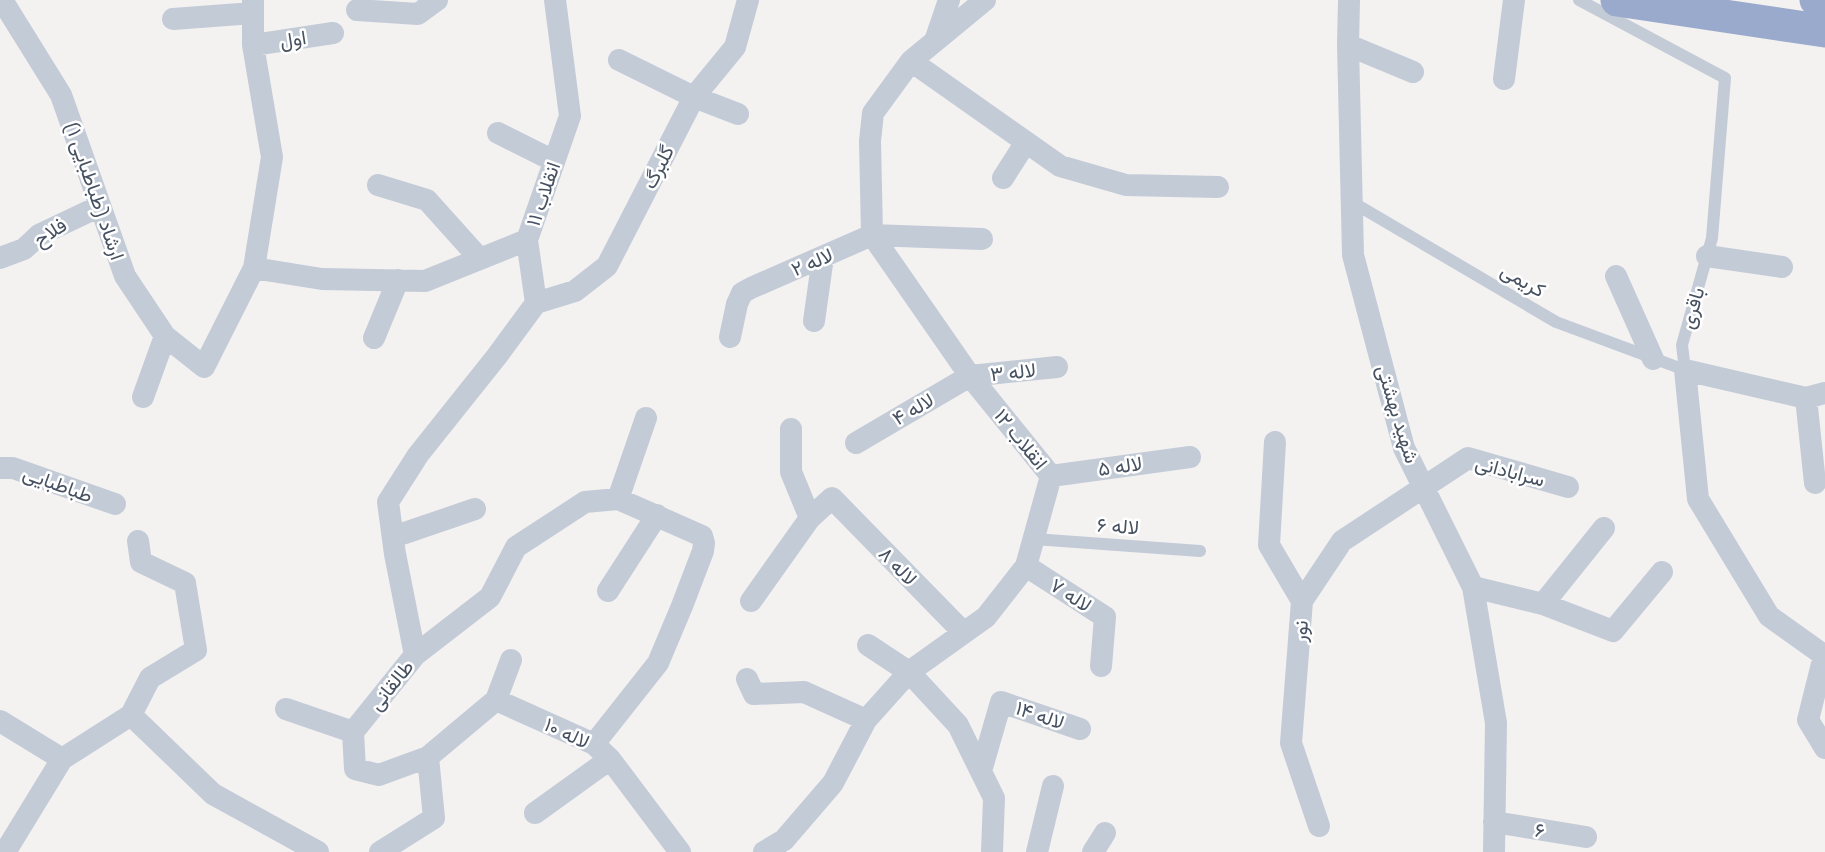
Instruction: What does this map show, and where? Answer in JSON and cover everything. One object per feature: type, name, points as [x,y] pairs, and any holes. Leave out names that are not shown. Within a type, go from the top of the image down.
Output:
[{"type":"highway","points":[[1617,0],[1825,31]]},
{"type":"highway","points":[[1816,0],[1825,2]]},
{"type":"street","name":"ارشاد (طباطبایی ۱)","points":[[2,0],[61,95],[124,276],[165,336],[204,367],[254,268]]},
{"type":"street","points":[[357,10],[418,14],[438,0]]},
{"type":"street","name":"انقلاب ۱۱","points":[[536,303],[527,240],[570,116],[555,0]]},
{"type":"street","name":"گلبرگ","points":[[536,303],[575,291],[607,266],[694,97],[735,47],[748,0]]},
{"type":"street","points":[[935,42],[949,0]]},
{"type":"street","points":[[982,239],[872,235],[870,141],[873,113],[911,61],[985,0]]},
{"type":"street","name":"شهید بهشتی","points":[[1349,0],[1353,255],[1404,448],[1473,587],[1496,723],[1494,852]]},
{"type":"street","points":[[1504,79],[1515,0]]},
{"type":"street","points":[[172,19],[253,7],[253,45],[272,157],[254,268],[322,279],[425,280],[527,240]]},
{"type":"street","name":"اول","points":[[253,45],[333,33]]},
{"type":"street","points":[[1348,45],[1413,72]]},
{"type":"street","points":[[619,60],[694,97],[738,114]]},
{"type":"street","points":[[911,61],[1060,166],[1126,185],[1218,187]]},
{"type":"street","points":[[498,133],[554,161]]},
{"type":"street","points":[[1003,178],[1026,142]]},
{"type":"street","points":[[378,185],[427,200],[480,259]]},
{"type":"street","name":"فلاح","points":[[0,258],[24,249],[39,235],[100,206]]},
{"type":"street","name":"لاله ۲","points":[[730,337],[737,304],[742,293],[872,235]]},
{"type":"street","name":"انقلاب ۱۲","points":[[764,852],[784,840],[833,783],[866,720],[909,672],[986,617],[1026,566],[1051,476],[970,376],[872,235]]},
{"type":"street","points":[[1707,256],[1782,267]]},
{"type":"street","points":[[814,321],[823,257]]},
{"type":"street","points":[[1616,276],[1653,359]]},
{"type":"street","points":[[374,339],[398,280]]},
{"type":"street","name":"طالقانی","points":[[353,732],[415,655],[388,502],[418,455],[536,303]]},
{"type":"street","points":[[143,398],[165,336]]},
{"type":"street","name":"لاله ۳","points":[[970,376],[1057,367]]},
{"type":"street","points":[[1684,370],[1816,395],[1815,483]]},
{"type":"street","name":"باقری","points":[[1684,370],[1698,499],[1769,616],[1825,656]]},
{"type":"street","name":"لاله ۴","points":[[856,443],[970,376]]},
{"type":"street","points":[[618,499],[646,418]]},
{"type":"street","points":[[751,601],[810,518],[791,472],[791,429]]},
{"type":"street","points":[[1275,442],[1269,545],[1302,601]]},
{"type":"street","name":"لاله ۵","points":[[1051,476],[1190,457]]},
{"type":"street","name":"سرابادانی","points":[[1424,488],[1468,458],[1568,487]]},
{"type":"street","name":"طباطبایی","points":[[0,468],[13,468],[115,504]]},
{"type":"street","name":"نور","points":[[1318,826],[1291,743],[1302,601],[1342,541],[1424,488]]},
{"type":"street","name":"لاله ۸","points":[[810,518],[832,498],[963,633]]},
{"type":"street","points":[[415,655],[490,597],[516,547],[585,502],[618,499],[702,537],[703,551],[658,663],[602,752],[535,813]]},
{"type":"street","points":[[393,537],[475,509]]},
{"type":"street","points":[[608,591],[657,515]]},
{"type":"street","points":[[1543,604],[1604,528]]},
{"type":"street","points":[[5,848],[62,759],[131,715],[150,678],[196,650],[185,583],[141,562],[138,541]]},
{"type":"street","name":"لاله ۷","points":[[1026,566],[1105,617],[1101,666]]},
{"type":"street","points":[[1473,587],[1543,604],[1613,631],[1662,572]]},
{"type":"street","points":[[868,645],[909,672],[958,725],[994,798],[992,852]]},
{"type":"street","points":[[1825,656],[1808,720],[1825,748]]},
{"type":"street","points":[[286,709],[353,732],[355,769],[379,775],[428,757],[496,700],[511,660]]},
{"type":"street","points":[[747,679],[754,694],[804,692],[866,720]]},
{"type":"street","name":"لاله ۱۰","points":[[496,700],[602,752],[680,852]]},
{"type":"street","name":"لاله ۱۴","points":[[981,771],[1001,702],[1080,729]]},
{"type":"street","points":[[131,715],[213,794],[318,852]]},
{"type":"street","points":[[0,721],[62,759]]},
{"type":"street","points":[[380,852],[434,818],[428,757]]},
{"type":"street","points":[[1037,852],[1053,786]]},
{"type":"street","name":"۶","points":[[1494,822],[1586,837]]},
{"type":"lane","name":"باقری","points":[[1579,0],[1725,78],[1712,238],[1682,345],[1684,370]]},
{"type":"lane","name":"کریمی","points":[[1352,202],[1556,322],[1684,370]]},
{"type":"lane","name":"لاله ۶","points":[[1034,539],[1200,551]]}]
